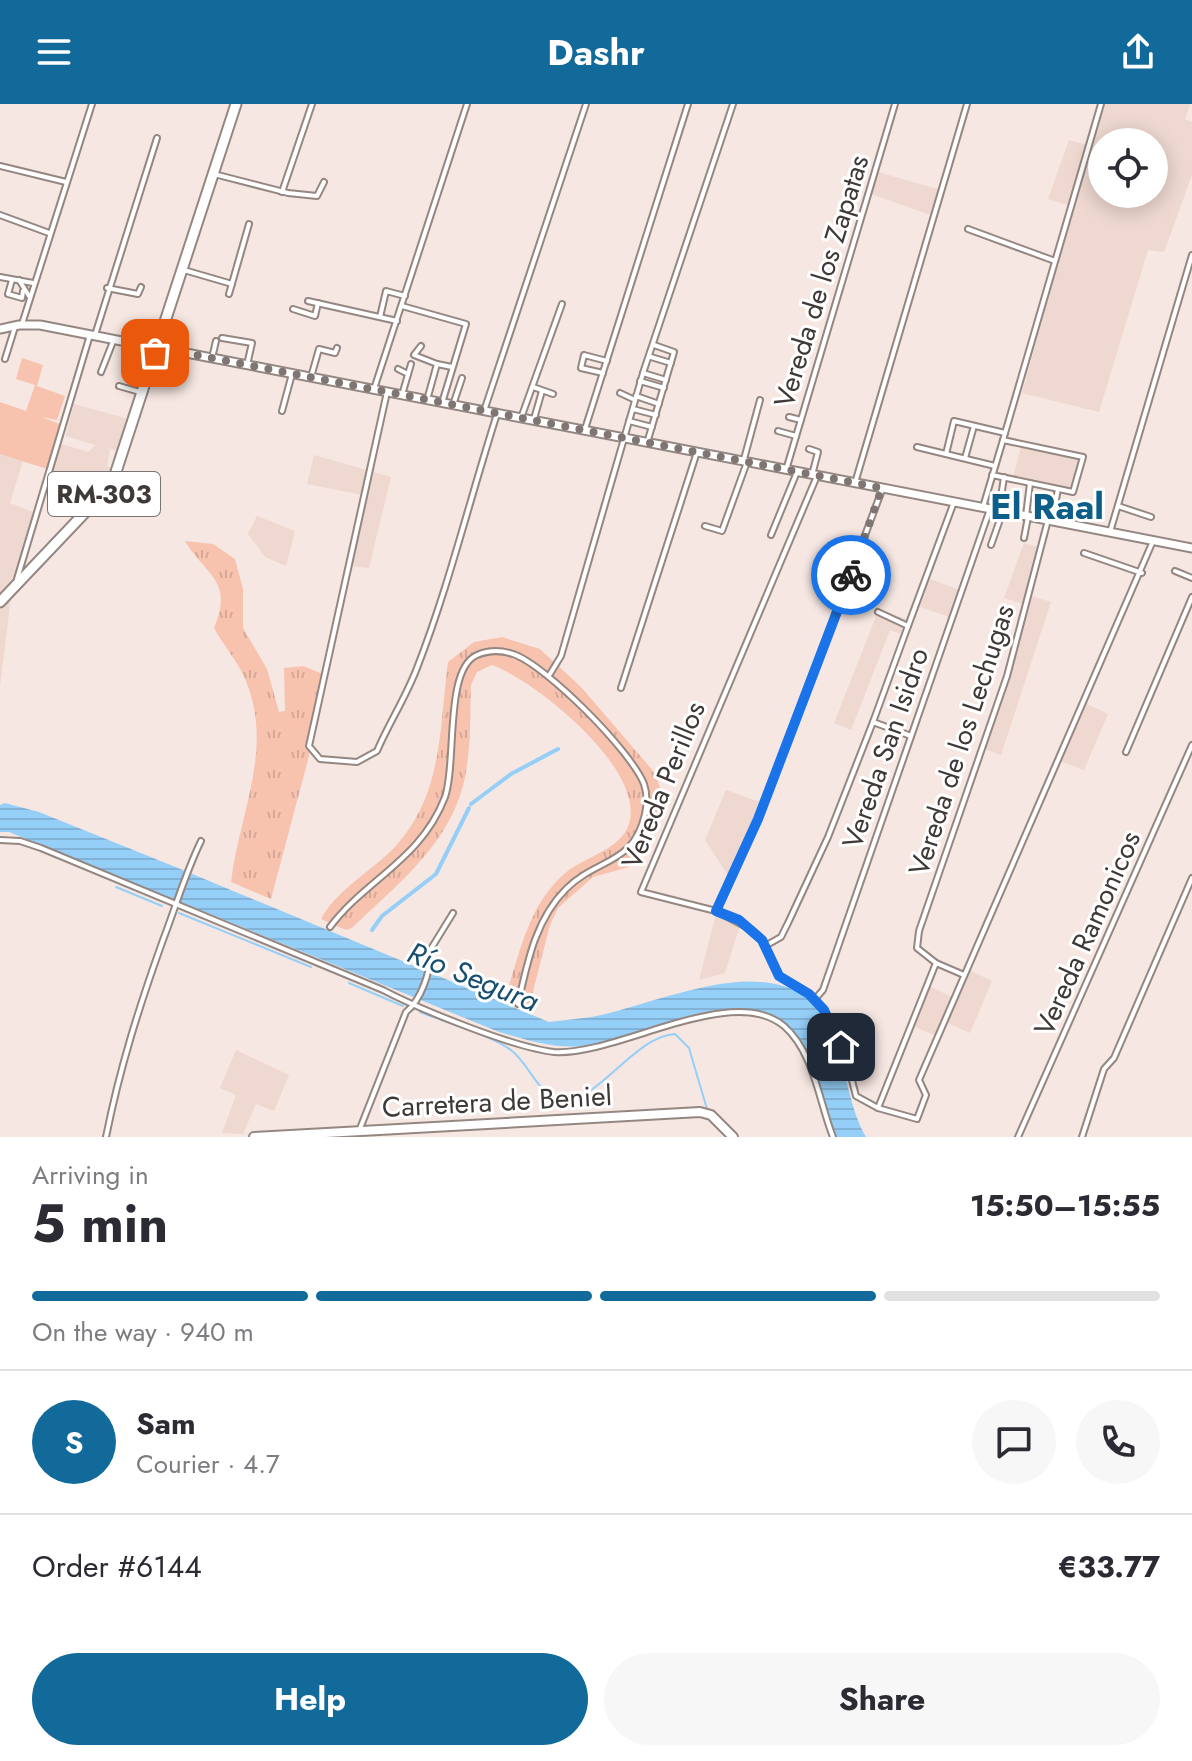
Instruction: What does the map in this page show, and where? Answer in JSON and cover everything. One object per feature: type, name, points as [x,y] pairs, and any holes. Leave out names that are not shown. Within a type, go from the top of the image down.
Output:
[{"type":"highway","name":"RM-303","points":[[0,602],[112,484],[236,104]]},
{"type":"main road","points":[[0,329],[19,325],[114,339],[1192,548]]},
{"type":"main road","name":"Carretera de Beniel","points":[[254,1137],[702,1112],[711,1115],[733,1137]]},
{"type":"street","points":[[5,359],[92,104]]},
{"type":"street","points":[[282,192],[312,104]]},
{"type":"street","points":[[374,389],[467,104]]},
{"type":"street","points":[[484,411],[586,104]]},
{"type":"street","points":[[585,431],[688,104]]},
{"type":"street","points":[[550,674],[564,646],[640,381],[733,104]]},
{"type":"street","name":"Vereda de los Zapatas","points":[[786,470],[895,104]]},
{"type":"street","points":[[855,483],[967,104]]},
{"type":"street","points":[[991,545],[994,509],[992,475],[1101,104]]},
{"type":"street","points":[[16,586],[92,335],[157,138]]},
{"type":"street","points":[[0,166],[66,182]]},
{"type":"street","points":[[213,174],[282,192],[317,196],[324,182]]},
{"type":"street","points":[[0,215],[49,233]]},
{"type":"street","points":[[229,294],[249,224]]},
{"type":"street","points":[[968,229],[1055,261]]},
{"type":"street","points":[[1110,532],[1192,255]]},
{"type":"street","points":[[182,269],[232,284]]},
{"type":"street","points":[[0,277],[33,283]]},
{"type":"street","points":[[12,280],[8,294],[22,298],[19,280]]},
{"type":"street","points":[[107,288],[138,294],[141,287]]},
{"type":"street","points":[[23,291],[29,296]]},
{"type":"street","points":[[380,317],[386,291],[405,296]]},
{"type":"street","points":[[308,301],[397,321]]},
{"type":"street","points":[[293,309],[315,316],[318,303]]},
{"type":"street","points":[[521,418],[562,304]]},
{"type":"street","points":[[402,306],[465,322],[442,403]]},
{"type":"street","points":[[101,372],[114,339]]},
{"type":"street","points":[[212,358],[219,340],[252,343],[247,365]]},
{"type":"street","points":[[647,443],[674,352],[654,345]]},
{"type":"street","points":[[421,346],[414,355],[453,367]]},
{"type":"street","points":[[311,377],[319,349],[335,353],[337,348]]},
{"type":"street","points":[[603,373],[581,368],[584,355],[607,361]]},
{"type":"street","points":[[650,356],[671,363]]},
{"type":"street","points":[[402,395],[411,364]]},
{"type":"street","points":[[427,400],[437,364]]},
{"type":"street","points":[[398,369],[408,374]]},
{"type":"street","points":[[643,373],[666,380]]},
{"type":"street","points":[[282,411],[292,374]]},
{"type":"street","points":[[453,405],[462,378]]},
{"type":"street","points":[[640,381],[664,388]]},
{"type":"street","points":[[119,386],[142,393]]},
{"type":"street","points":[[533,387],[553,394]]},
{"type":"street","points":[[533,421],[542,391]]},
{"type":"street","points":[[387,392],[309,746],[312,753],[322,760],[357,762],[377,751],[384,731],[394,721],[418,665],[497,414]]},
{"type":"street","points":[[620,393],[659,404]]},
{"type":"street","points":[[705,526],[722,531],[745,462],[760,400]]},
{"type":"street","points":[[633,409],[656,415]]},
{"type":"street","points":[[789,417],[801,420]]},
{"type":"street","points":[[629,421],[652,427]]},
{"type":"street","points":[[946,454],[954,421],[1083,457],[1073,492],[992,475]]},
{"type":"street","points":[[965,458],[974,426]]},
{"type":"street","points":[[778,431],[796,436]]},
{"type":"street","points":[[917,447],[995,466]]},
{"type":"street","points":[[809,449],[818,452],[814,475]]},
{"type":"street","points":[[621,688],[697,452]]},
{"type":"street","points":[[771,535],[797,472]]},
{"type":"street","name":"Vereda Perillos","points":[[814,475],[641,892],[716,911],[752,930],[765,946],[779,976],[815,999],[834,1028],[856,1096],[878,1108]]},
{"type":"street","points":[[994,509],[1004,477]]},
{"type":"street","points":[[1024,538],[1030,483]]},
{"type":"street","points":[[716,911],[758,819],[882,488]]},
{"type":"street","points":[[1050,520],[1058,489]]},
{"type":"street","points":[[765,946],[781,937],[828,837],[954,502]]},
{"type":"street","points":[[1118,506],[1151,517]]},
{"type":"street","name":"Vereda San Isidro","points":[[815,999],[823,990],[994,509]]},
{"type":"street","name":"Vereda de los Lechugas","points":[[936,963],[917,948],[919,931],[1007,676],[1050,520]]},
{"type":"street","points":[[964,975],[936,963],[878,1108],[917,1119],[926,1095],[919,1080],[1154,541]]},
{"type":"street","points":[[1084,553],[1142,573]]},
{"type":"street","points":[[1175,571],[1192,578]]},
{"type":"street","points":[[1126,752],[1192,597]]},
{"type":"street","points":[[878,612],[908,626]]},
{"type":"street","points":[[330,927],[411,850],[431,826],[445,796],[452,764],[459,674],[468,661],[495,650],[514,654],[550,674],[630,760],[644,784],[646,808],[636,842],[620,856],[575,881],[551,906],[528,960],[518,1004]]},
{"type":"street","points":[[873,722],[911,736]]},
{"type":"street","name":"Vereda Ramonicos","points":[[1018,1137],[1192,745]]},
{"type":"street","points":[[0,840],[20,841],[41,848],[173,905],[314,960],[414,1006],[520,1045],[554,1052],[581,1051],[722,1014],[748,1012],[764,1015],[783,1025],[801,1047],[833,1137]]},
{"type":"street","points":[[106,1137],[123,1055],[173,905],[201,841]]},
{"type":"street","points":[[1082,1137],[1104,1069],[1114,1058],[1192,878]]},
{"type":"street","points":[[359,1131],[406,1012],[414,1006],[431,965],[429,952],[453,913]]},
{"type":"shaded area","points":[[1103,104],[1190,104],[1185,119],[1192,122],[1192,175],[1164,252],[1148,250],[1099,412],[1022,393],[1074,207],[1048,199],[1069,140],[1088,145],[1088,208],[1168,208],[1168,128],[1096,128]]},
{"type":"shaded area","points":[[878,172],[944,191],[936,217],[871,194]]},
{"type":"shaded area","points":[[74,404],[128,419],[118,451],[107,448],[110,450],[107,466],[113,468],[106,482],[97,494],[89,492],[77,503],[66,502],[73,476],[53,471],[61,444],[89,452],[95,445],[66,436]]},
{"type":"shaded area","points":[[1021,447],[1080,459],[1071,491],[1013,477]]},
{"type":"shaded area","points":[[0,454],[23,461],[10,503],[33,512],[16,574],[0,593]]},
{"type":"shaded area","points":[[314,455],[391,477],[369,568],[351,566],[363,495],[307,484]]},
{"type":"shaded area","points":[[257,516],[295,531],[286,566],[265,557],[248,534]]},
{"type":"shaded area","points":[[1024,543],[1039,547],[1023,604],[1004,598]]},
{"type":"shaded area","points":[[930,579],[960,590],[949,617],[920,607]]},
{"type":"shaded area","points":[[11,594],[7,631],[0,686],[0,609]]},
{"type":"shaded area","points":[[1031,596],[1051,602],[1001,755],[984,749]]},
{"type":"shaded area","points":[[879,609],[906,619],[901,634],[890,630],[851,730],[834,723]]},
{"type":"shaded area","points":[[1083,702],[1108,714],[1084,770],[1057,760]]},
{"type":"shaded area","points":[[726,790],[760,802],[728,875],[705,840]]},
{"type":"shaded area","points":[[716,914],[740,925],[725,973],[699,980]]},
{"type":"shaded area","points":[[969,970],[992,981],[970,1033],[946,1022],[939,1037],[913,1026],[929,986],[952,997]]},
{"type":"shaded area","points":[[236,1050],[289,1075],[274,1111],[256,1104],[243,1134],[222,1133],[236,1095],[220,1088]]},
{"type":"green space","points":[[22,358],[43,365],[37,386],[65,396],[57,420],[41,417],[60,424],[47,469],[0,454],[0,402],[26,411],[35,385],[16,379]]},
{"type":"green space","points":[[56,473],[71,478],[63,503],[48,498]]},
{"type":"green space","points":[[185,541],[213,544],[235,559],[243,589],[243,628],[267,669],[279,712],[285,711],[284,668],[303,666],[323,674],[309,756],[271,899],[231,882],[256,757],[254,707],[243,674],[214,628],[221,599],[219,589]]},
{"type":"green space","points":[[502,637],[540,649],[581,687],[655,773],[662,794],[648,845],[629,867],[593,877],[558,908],[550,925],[529,1007],[506,995],[533,916],[541,901],[563,875],[622,837],[627,829],[630,807],[623,782],[586,732],[535,690],[492,665],[477,672],[471,685],[467,765],[452,815],[440,836],[408,875],[352,928],[346,930],[321,919],[344,891],[391,851],[421,809],[436,763],[448,662],[474,642]]},
{"type":"water","points":[[5,803],[39,812],[549,1022],[592,1017],[720,984],[753,981],[784,986],[809,1000],[829,1026],[866,1137],[837,1137],[802,1042],[793,1030],[774,1016],[750,1011],[722,1012],[693,1017],[606,1042],[572,1047],[520,1038],[9,832],[0,832],[0,805]]},
{"type":"waterway","points":[[471,804],[511,774],[558,749]]},
{"type":"waterway","points":[[372,930],[382,916],[436,874],[469,808]]},
{"type":"waterway","points":[[116,887],[162,906]]},
{"type":"waterway","points":[[179,913],[311,967]]},
{"type":"waterway","points":[[349,983],[403,1006]]},
{"type":"waterway","points":[[420,1012],[482,1035],[512,1051],[539,1085],[559,1099],[572,1099],[586,1093],[644,1046],[675,1034],[689,1048],[707,1109]]},
{"type":"way so far","points":[[155,353],[176,351],[882,488],[851,575]]},
{"type":"district","name":"El Raal","points":[[1047,506]]},
{"type":"route","points":[[841,1047],[824,1010],[809,994],[783,981],[762,940],[739,920],[716,911],[758,819],[851,575]]},
{"type":"water label","name":"Río Segura","points":[[473,977]]}]
